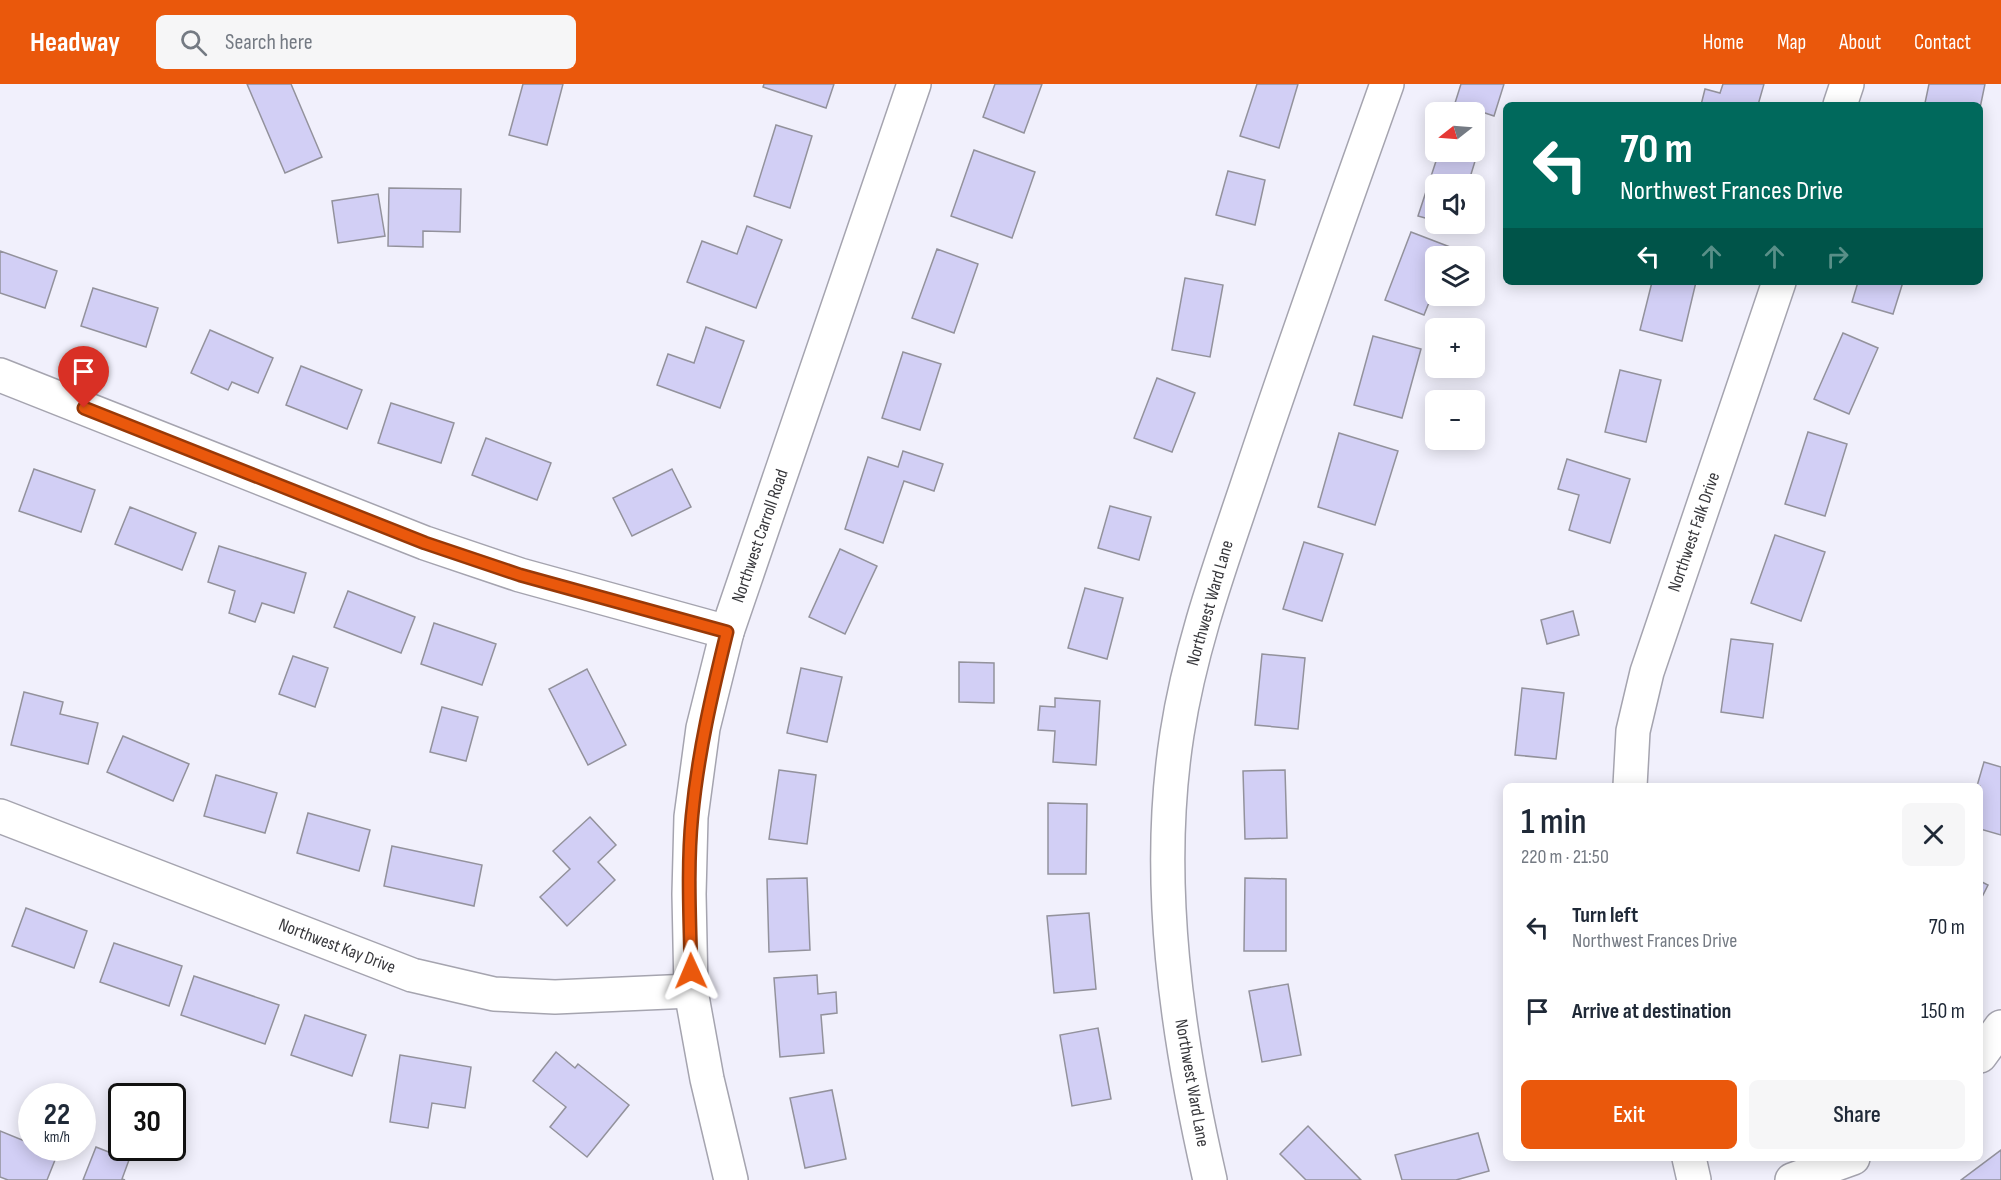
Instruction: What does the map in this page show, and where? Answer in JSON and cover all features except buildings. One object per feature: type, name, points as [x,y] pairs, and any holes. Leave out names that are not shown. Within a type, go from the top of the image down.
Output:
[{"type":"street","name":"Northwest Carroll Road","points":[[731,1180],[707,1079],[692,990],[689,894],[691,817],[703,729],[727,632],[914,84]]},
{"type":"street","name":"Northwest Ward Lane","points":[[1210,1180],[1187,1069],[1167,885],[1177,734],[1200,625],[1295,342],[1387,84]]},
{"type":"street","points":[[1841,102],[1847,84]]},
{"type":"street","name":"Northwest Falk Drive","points":[[1630,783],[1633,731],[1647,672],[1778,285]]},
{"type":"street","points":[[0,375],[425,543],[520,575],[727,632]]},
{"type":"street","name":"Northwest Kay Drive","points":[[0,816],[411,975],[494,994],[555,997],[692,990]]},
{"type":"street","points":[[1983,1052],[2001,1028]]},
{"type":"street","points":[[1690,1161],[1694,1180]]},
{"type":"street","points":[[1792,1180],[1844,1161]]},
{"type":"route","points":[[84,408],[425,543],[520,575],[727,632],[703,729],[691,817],[689,894],[691,971]]}]
